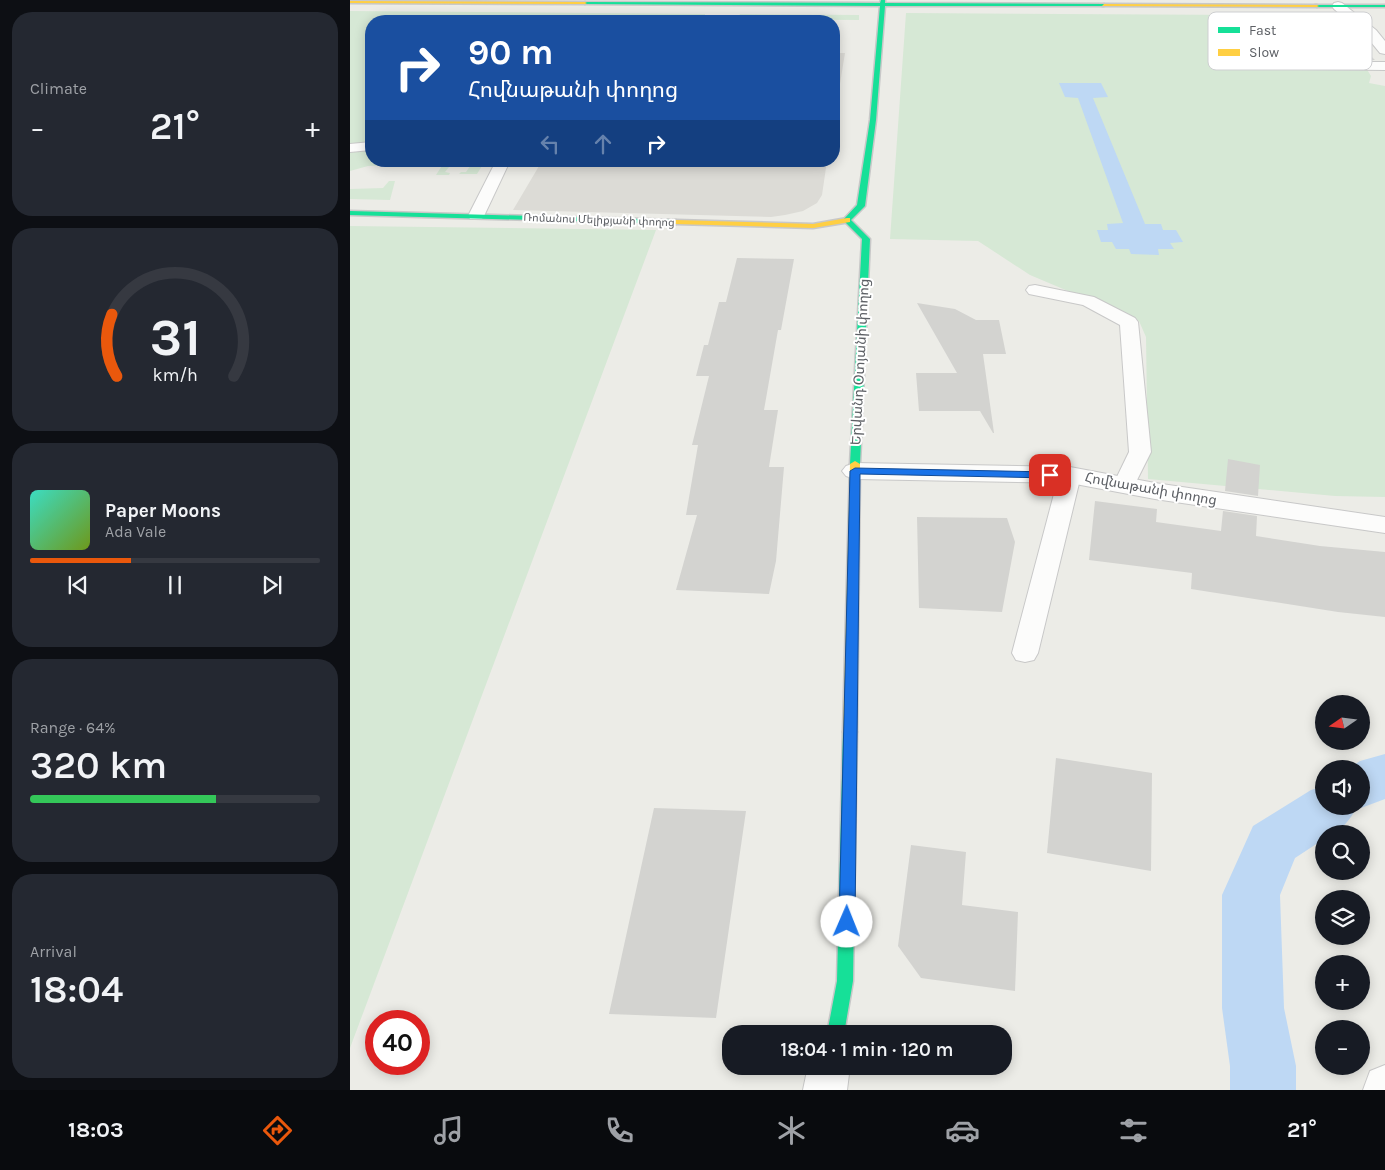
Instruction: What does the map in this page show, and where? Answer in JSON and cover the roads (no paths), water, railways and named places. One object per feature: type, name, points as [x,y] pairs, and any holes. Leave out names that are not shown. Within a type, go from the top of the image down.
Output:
[{"type":"street","points":[[350,2],[883,2],[1385,6]]},
{"type":"street","points":[[847,220],[861,206],[873,120],[883,2]]},
{"type":"street","points":[[1338,6],[1345,12]]},
{"type":"street","points":[[1372,34],[1385,50]]},
{"type":"street","name":"Ռոմանոս Մելիքյանի փողոց","points":[[350,213],[813,226],[847,220]]},
{"type":"street","name":"Երվանդ Օտյանի փողոց","points":[[837,1025],[845,981],[855,471],[866,239],[847,220]]},
{"type":"street","name":"Հովնաթանի փողոց","points":[[855,471],[1070,475],[1299,513],[1385,524]]},
{"type":"street","points":[[825,1090],[828,1075]]},
{"type":"lane","points":[[1372,66],[1385,66]]},
{"type":"lane","points":[[350,148],[365,147]]},
{"type":"lane","points":[[476,216],[500,167]]},
{"type":"lane","points":[[1035,290],[1088,300],[1129,322],[1140,452],[1124,485]]},
{"type":"lane","points":[[1025,653],[1070,475]]},
{"type":"water","points":[[1059,83],[1101,83],[1108,97],[1093,98],[1145,224],[1161,224],[1163,230],[1176,230],[1183,242],[1170,243],[1174,249],[1158,249],[1159,255],[1131,254],[1129,249],[1116,249],[1112,242],[1101,242],[1097,230],[1108,230],[1107,224],[1123,223],[1078,98],[1065,97]]},
{"type":"waterway","points":[[1370,782],[1385,775]]},
{"type":"waterway","points":[[1263,1090],[1263,1066],[1253,1008],[1251,895],[1273,843],[1316,815]]}]
